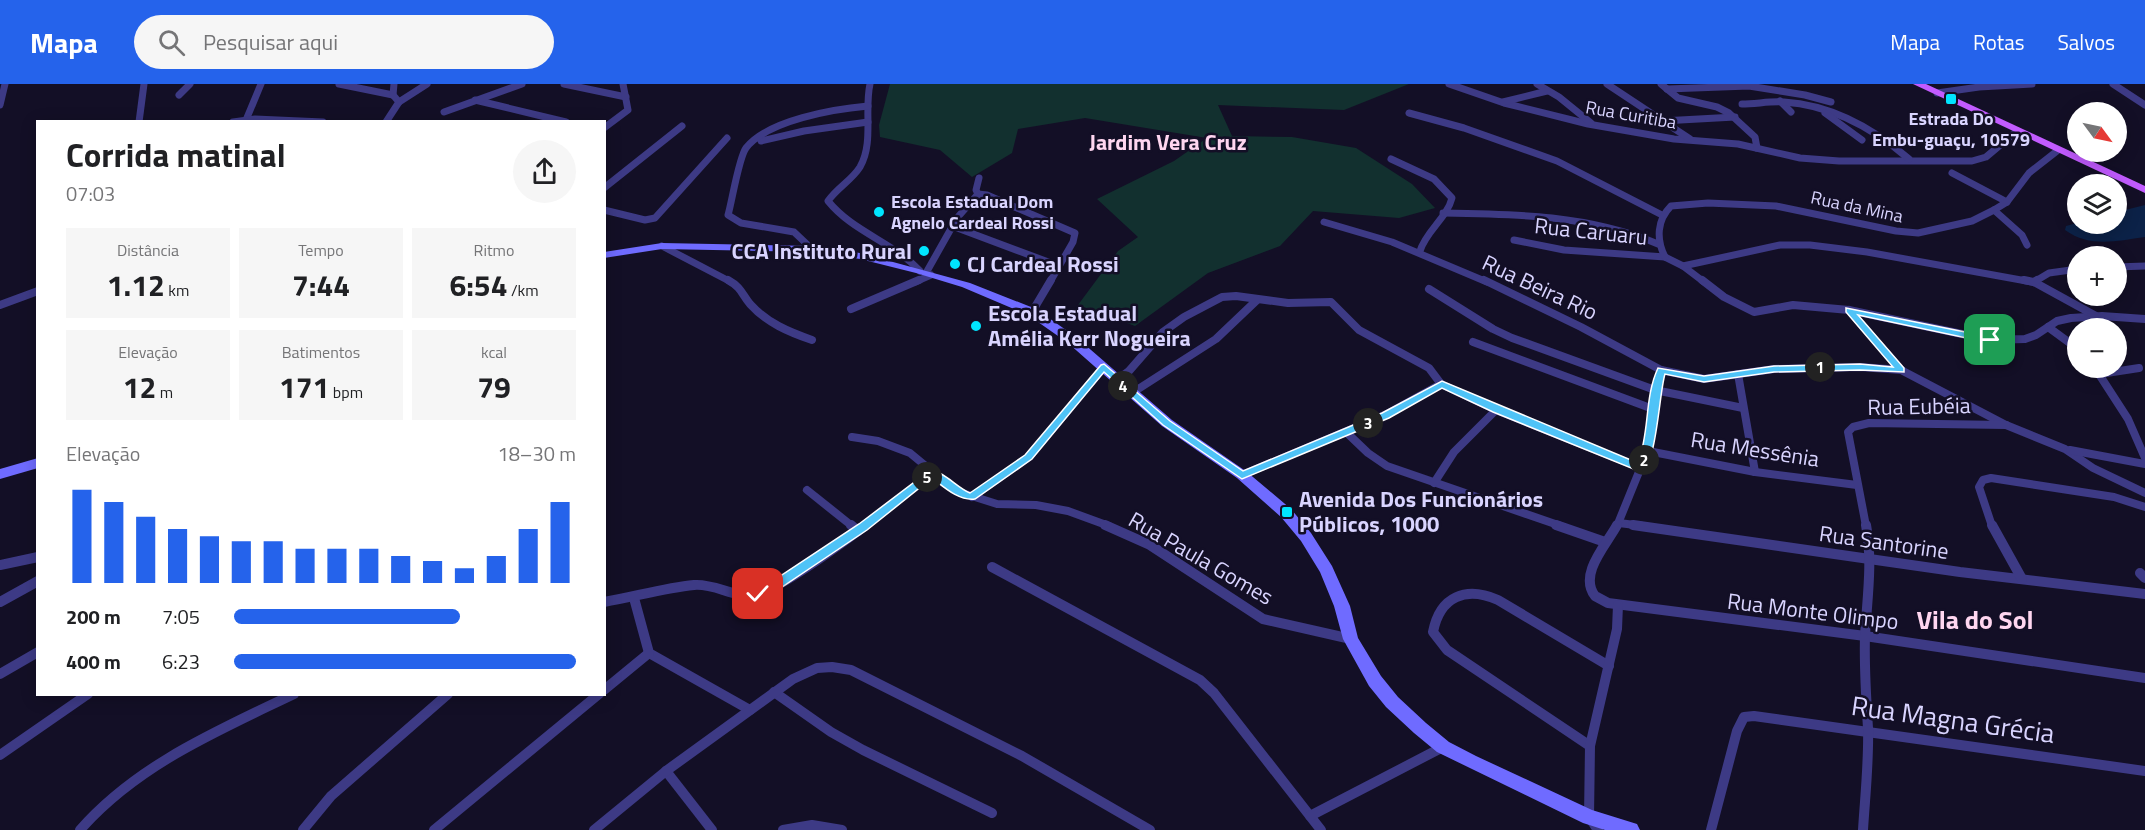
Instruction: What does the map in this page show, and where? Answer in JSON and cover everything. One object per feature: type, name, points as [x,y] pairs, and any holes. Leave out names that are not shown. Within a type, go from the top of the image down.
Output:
[{"type":"main road","points":[[1918,84],[2057,151],[2145,190]]},
{"type":"street","points":[[0,105],[5,84]]},
{"type":"street","points":[[140,120],[144,84]]},
{"type":"street","points":[[179,95],[190,84]]},
{"type":"street","points":[[246,120],[261,84]]},
{"type":"street","points":[[339,84],[393,95],[399,102]]},
{"type":"street","points":[[393,95],[394,84]]},
{"type":"street","points":[[387,120],[399,102],[427,84]]},
{"type":"street","points":[[444,112],[522,84]]},
{"type":"street","points":[[564,84],[626,97]]},
{"type":"street","points":[[606,126],[628,110],[623,84]]},
{"type":"street","points":[[870,84],[863,162],[828,201],[837,213],[900,250],[925,273]]},
{"type":"street","name":"Rua Curitiba","points":[[1449,84],[1501,103],[1593,124],[1692,140]]},
{"type":"street","points":[[1460,88],[1471,84]]},
{"type":"street","points":[[1537,84],[1559,97],[1593,124]]},
{"type":"street","name":"Rua Curitiba","points":[[1606,84],[1692,140]]},
{"type":"street","points":[[1937,93],[1979,86],[2032,84]]},
{"type":"street","points":[[2113,84],[2145,105]]},
{"type":"street","points":[[1664,86],[1749,86],[1805,95],[1831,102]]},
{"type":"street","points":[[1664,86],[1678,98],[1716,107],[1735,117],[1755,137],[1757,148]]},
{"type":"street","points":[[1501,103],[1547,91]]},
{"type":"street","points":[[475,100],[558,120]]},
{"type":"street","points":[[1742,105],[1780,101],[1818,108],[1872,130],[1893,144],[1909,159]]},
{"type":"street","points":[[1780,101],[1791,112]]},
{"type":"street","points":[[812,249],[794,232],[769,225],[741,222],[728,215],[742,156],[749,144],[771,131],[816,114],[868,106]]},
{"type":"street","points":[[1818,108],[1862,140]]},
{"type":"street","points":[[1409,113],[1464,128],[1557,161],[1662,215],[1658,244],[1665,257],[1683,266],[1724,297],[1754,312],[1793,305],[1849,310],[1990,340],[2025,340],[2060,321],[2096,315],[2145,319]]},
{"type":"street","points":[[1662,121],[1735,117]]},
{"type":"street","points":[[749,144],[804,131],[868,122]]},
{"type":"street","points":[[606,186],[682,126]]},
{"type":"street","points":[[1692,140],[1757,148],[1801,159],[1855,161],[1909,159],[1953,162],[1983,158],[2005,138],[2017,131]]},
{"type":"street","points":[[606,210],[645,220],[655,218],[727,138]]},
{"type":"street","name":"Rua da Mina","points":[[1662,215],[1671,206],[1684,204],[1776,206],[1896,231],[1917,233],[1972,221],[1994,210],[2007,202],[2029,173],[2057,151]]},
{"type":"street","points":[[1391,159],[1417,170],[1445,187],[1452,198],[1452,204],[1422,243],[1420,251]]},
{"type":"street","points":[[1952,173],[2007,202]]},
{"type":"street","points":[[978,194],[976,190],[979,178]]},
{"type":"street","points":[[851,309],[925,273],[952,226],[972,198],[978,194],[987,195],[1075,233],[1073,242],[1032,312]]},
{"type":"street","points":[[1994,210],[2022,235],[2027,245]]},
{"type":"street","points":[[1443,213],[1526,216],[1602,225],[1619,228],[1658,244]]},
{"type":"street","name":"Rua Beira Rio","points":[[1324,222],[1374,235],[1420,251],[1585,327],[1661,370],[1704,379],[1758,370],[1826,367],[1901,370]]},
{"type":"street","points":[[952,226],[1059,266]]},
{"type":"street","name":"Rua Caruaru","points":[[1514,240],[1564,250],[1665,257]]},
{"type":"street","points":[[1683,266],[1780,244],[1810,245],[1867,252],[2034,282],[2096,315]]},
{"type":"street","points":[[662,246],[739,286],[750,304],[782,330],[812,340]]},
{"type":"street","points":[[606,255],[662,246],[812,249],[860,256],[925,273],[966,285],[1032,312],[1072,340],[1186,437],[1242,475],[1286,513],[1306,537],[1335,588],[1351,639],[1375,681],[1392,702],[1443,747],[1594,823],[1631,830]]},
{"type":"street","points":[[2127,267],[2145,266]]},
{"type":"street","points":[[2034,282],[2049,273],[2067,271]]},
{"type":"street","points":[[1429,289],[1493,329],[1512,338],[1655,390],[1743,408]]},
{"type":"street","points":[[0,305],[36,292]]},
{"type":"street","points":[[1117,380],[1129,371],[1163,332],[1184,317],[1222,297],[1236,296],[1288,303],[1331,302],[1359,330],[1429,368],[1442,384],[1496,410],[1641,468]]},
{"type":"street","points":[[1132,393],[1216,339],[1257,300]]},
{"type":"street","points":[[1849,310],[1901,370],[2006,425],[2065,450],[2093,468],[2145,493]]},
{"type":"street","points":[[2048,327],[2067,342]]},
{"type":"street","points":[[1473,342],[1653,409]]},
{"type":"street","points":[[972,497],[1029,457],[1104,367]]},
{"type":"street","points":[[2127,369],[2139,368]]},
{"type":"street","points":[[1346,432],[1379,461],[1434,483],[1605,542],[1619,523],[1648,451],[1655,390],[1661,370]]},
{"type":"street","points":[[1738,374],[1755,472]]},
{"type":"street","points":[[2101,378],[2138,438],[2145,458]]},
{"type":"street","points":[[1242,475],[1385,415],[1442,384]]},
{"type":"street","points":[[1434,483],[1454,452],[1496,410]]},
{"type":"street","name":"Rua Eubéia","points":[[1863,830],[1868,730],[1865,697],[1865,636],[1869,560],[1867,523],[1857,485],[1848,432],[1853,427],[1869,423],[2006,425]]},
{"type":"street","name":"Rua Paula Gomes","points":[[852,437],[894,446],[910,453],[956,491],[972,497],[997,504],[1036,505],[1068,511],[1150,545],[1263,619],[1351,639]]},
{"type":"street","points":[[2065,450],[2145,464]]},
{"type":"street","name":"Rua Messênia","points":[[1648,451],[1755,472],[1857,485]]},
{"type":"street","points":[[0,474],[36,464]]},
{"type":"street","points":[[606,602],[696,585],[717,587],[745,596],[758,594],[776,586],[858,531],[932,473]]},
{"type":"street","points":[[2022,579],[1998,542],[1986,515],[1980,481],[1991,478],[2048,486],[2114,497],[2145,507]]},
{"type":"street","points":[[807,490],[858,531]]},
{"type":"street","name":"Rua Santorine","points":[[1619,523],[1869,560],[2145,594]]},
{"type":"street","name":"Rua Monte Olimpo","points":[[1605,542],[1592,567],[1591,591],[1596,598],[1618,605],[1865,636],[2145,678]]},
{"type":"street","points":[[0,566],[36,557]]},
{"type":"street","points":[[992,567],[1200,681],[1214,693],[1321,830]]},
{"type":"street","points":[[0,602],[36,583]]},
{"type":"street","points":[[1590,746],[1447,650],[1432,632],[1434,621],[1445,606],[1456,597],[1469,592],[1483,594],[1498,600],[1609,666]]},
{"type":"street","points":[[634,598],[649,653],[750,710]]},
{"type":"street","points":[[1594,823],[1590,746],[1617,630],[1618,605]]},
{"type":"street","points":[[0,674],[36,653]]},
{"type":"street","points":[[606,688],[649,653]]},
{"type":"street","points":[[594,830],[666,771],[774,692],[793,679],[817,668],[832,667],[851,670],[1022,756],[1149,830]]},
{"type":"street","points":[[774,692],[831,732],[862,750],[992,813]]},
{"type":"street","points":[[0,755],[85,696]]},
{"type":"street","points":[[80,830],[116,792],[141,774],[230,725],[290,696]]},
{"type":"street","points":[[303,830],[345,783],[446,696]]},
{"type":"street","points":[[434,830],[597,696]]},
{"type":"street","name":"Rua Magna Grécia","points":[[1711,830],[1740,722],[1744,717],[1754,716],[1868,730],[2145,771]]},
{"type":"street","points":[[1310,816],[1443,747]]},
{"type":"street","points":[[666,771],[712,830]]},
{"type":"street","points":[[783,830],[798,825],[820,824],[842,830]]},
{"type":"green space","points":[[890,84],[1409,84],[1344,110],[1218,105],[1232,136],[1292,137],[1356,148],[1412,184],[1435,208],[1399,218],[1313,211],[1280,246],[1208,273],[1135,326],[1078,305],[1118,251],[1138,237],[1097,199],[1174,161],[1207,138],[1085,118],[1018,129],[1012,153],[972,177],[940,150],[880,137],[879,125]]},
{"type":"water","points":[[2145,205],[2145,237],[2104,242],[2071,234],[2127,234],[2127,210]]},
{"type":"place","name":"Estrada Do Embu-guaçu, 10579","points":[[1951,99]]},
{"type":"place","name":"Escola Estadual Dom Agnelo Cardeal Rossi","points":[[879,212]]},
{"type":"place","name":"CCA Instituto Rural","points":[[924,251]]},
{"type":"place","name":"CJ Cardeal Rossi","points":[[955,264]]},
{"type":"place","name":"Escola Estadual Amélia Kerr Nogueira","points":[[976,326]]},
{"type":"place","name":"Avenida Dos Funcionários Públicos, 1000","points":[[1287,512]]},
{"type":"district","name":"Jardim Vera Cruz","points":[[1168,142]]},
{"type":"district","name":"Vila do Sol","points":[[1975,620]]},
{"type":"route","points":[[758,594],[776,586],[863,527],[932,473],[956,491],[972,497],[1029,457],[1104,367],[1167,423],[1242,475],[1385,415],[1442,384],[1496,410],[1641,468],[1648,451],[1655,390],[1661,370],[1704,379],[1774,369],[1860,367],[1901,370],[1849,310],[1990,340]]}]
